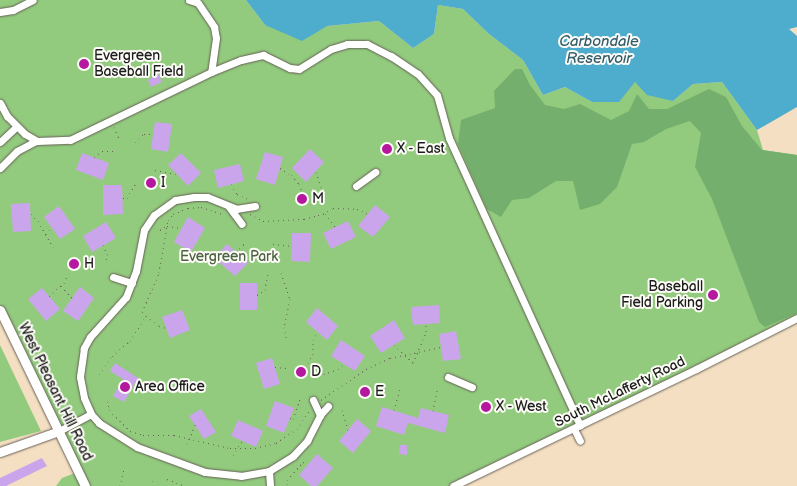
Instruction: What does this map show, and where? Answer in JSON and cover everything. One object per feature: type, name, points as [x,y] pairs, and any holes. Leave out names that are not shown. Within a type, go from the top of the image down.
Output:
[{"type":"street","points":[[0,12],[13,10],[33,0]]},
{"type":"street","points":[[189,0],[198,2],[214,27],[216,38],[210,72]]},
{"type":"street","points":[[0,168],[17,151],[36,141],[70,140],[210,72],[241,60],[263,55],[290,68],[299,69],[332,49],[347,44],[366,44],[418,74],[437,95],[449,138],[577,427],[580,441]]},
{"type":"street","points":[[0,103],[7,116],[36,141]]},
{"type":"street","points":[[0,142],[17,126]]},
{"type":"street","points":[[356,186],[376,172]]},
{"type":"street","points":[[254,203],[237,209],[207,197],[194,197],[175,200],[159,210],[144,230],[132,283],[118,308],[90,337],[84,348],[80,381],[91,414],[98,423],[120,438],[173,462],[205,472],[241,476],[269,471],[284,462],[302,447],[320,415],[328,406]]},
{"type":"street","points":[[227,205],[242,224]]},
{"type":"street","points":[[113,277],[132,283]]},
{"type":"street","name":"West Pleasant Hill Road","points":[[0,310],[85,486]]},
{"type":"street","name":"South McLafferty Road","points":[[454,486],[797,318]]},
{"type":"street","points":[[448,377],[472,387]]},
{"type":"street","points":[[315,402],[320,415]]},
{"type":"street","points":[[0,452],[59,430],[91,414]]},
{"type":"street","points":[[269,471],[270,486]]},
{"type":"path","points":[[110,121],[119,139]]},
{"type":"path","points":[[136,142],[144,134],[153,134]]},
{"type":"path","points":[[94,157],[102,151],[115,151]]},
{"type":"path","points":[[280,168],[291,175],[302,192]]},
{"type":"path","points":[[155,170],[176,174]]},
{"type":"path","points":[[316,172],[321,187]]},
{"type":"path","points":[[122,198],[127,198],[136,183]]},
{"type":"path","points":[[231,184],[237,194],[254,203]]},
{"type":"path","points":[[167,328],[160,326],[142,312],[159,273],[168,220],[173,214],[188,208],[201,207],[219,214],[245,212],[263,221],[304,219],[325,214],[333,208],[351,208],[368,214]]},
{"type":"path","points":[[31,214],[38,221],[53,247]]},
{"type":"path","points":[[325,214],[335,227]]},
{"type":"path","points":[[160,230],[167,226],[182,228]]},
{"type":"path","points":[[46,234],[51,227]]},
{"type":"path","points":[[236,252],[245,243]]},
{"type":"path","points":[[273,244],[292,246]]},
{"type":"path","points":[[104,246],[107,254],[106,262]]},
{"type":"path","points":[[281,272],[290,299],[284,327],[287,341]]},
{"type":"path","points":[[257,295],[265,290],[268,273]]},
{"type":"path","points":[[49,296],[61,286],[68,274]]},
{"type":"path","points":[[61,286],[72,298]]},
{"type":"path","points":[[99,374],[112,356],[130,341],[146,316]]},
{"type":"path","points":[[394,345],[414,362],[426,332],[426,324]]},
{"type":"path","points":[[308,363],[313,354],[313,340],[318,332]]},
{"type":"path","points":[[108,402],[109,410],[130,431],[143,435],[174,435],[237,448],[268,446],[286,438],[303,422],[315,402],[366,368],[390,358],[441,347]]},
{"type":"path","points":[[314,376],[338,369],[344,364]]},
{"type":"path","points":[[275,367],[287,368]]},
{"type":"path","points":[[394,410],[402,386]]},
{"type":"path","points":[[433,411],[438,386]]},
{"type":"path","points":[[290,418],[293,419],[300,396]]},
{"type":"path","points":[[342,410],[348,430]]},
{"type":"path","points":[[187,444],[195,425]]},
{"type":"path","points":[[233,455],[242,441]]},
{"type":"path","points":[[286,484],[287,480],[303,462],[308,464]]},
{"type":"path","points":[[120,486],[124,469]]},
{"type":"path","points":[[166,479],[185,486]]},
{"type":"path","points":[[152,482],[154,486]]},
{"type":"path","points":[[225,486],[238,486]]},
{"type":"green space","name":"Evergreen Park","points":[[0,0],[246,0],[265,25],[327,26],[379,21],[413,48],[434,34],[438,5],[463,9],[489,34],[523,60],[543,95],[565,87],[592,102],[635,82],[673,101],[693,84],[722,82],[757,130],[763,150],[797,155],[797,316],[453,486],[85,486],[0,310]]},
{"type":"green space","points":[[515,69],[522,69],[530,85],[545,105],[564,109],[580,104],[611,120],[629,111],[637,94],[649,109],[667,109],[709,89],[726,97],[742,126],[762,150],[797,155],[797,313],[765,327],[759,322],[712,199],[695,167],[701,133],[690,121],[666,129],[644,142],[632,144],[617,187],[600,204],[580,210],[573,181],[556,181],[529,198],[512,200],[501,217],[487,209],[458,144],[461,120],[495,108],[494,91]]},
{"type":"green space","points":[[0,345],[41,431],[0,442]]},
{"type":"green space","points":[[75,473],[81,486],[56,486],[62,478]]},
{"type":"water","name":"Carbondale Reservoir","points":[[246,0],[797,0],[797,27],[789,29],[797,36],[797,107],[757,130],[722,82],[693,84],[673,101],[647,95],[635,82],[619,102],[592,102],[565,87],[543,95],[523,60],[489,34],[463,9],[438,5],[434,34],[413,48],[379,21],[327,26],[302,41],[265,25]]},
{"type":"building","points":[[158,74],[162,82],[151,87],[148,80]]},
{"type":"building","points":[[155,122],[172,124],[168,152],[151,149]]},
{"type":"building","points":[[310,149],[324,162],[306,182],[292,168]]},
{"type":"building","points":[[265,152],[283,157],[275,185],[256,179]]},
{"type":"building","points":[[82,153],[109,163],[103,180],[76,170]]},
{"type":"building","points":[[181,153],[201,173],[188,186],[168,165]]},
{"type":"building","points":[[240,164],[244,181],[218,188],[214,170]]},
{"type":"building","points":[[103,185],[122,185],[123,214],[103,215]]},
{"type":"building","points":[[30,203],[31,231],[13,232],[11,204]]},
{"type":"building","points":[[375,205],[390,217],[373,237],[358,226]]},
{"type":"building","points":[[59,206],[75,229],[60,239],[44,217]]},
{"type":"building","points":[[188,217],[205,228],[191,252],[174,242]]},
{"type":"building","points":[[348,221],[356,237],[331,249],[323,233]]},
{"type":"building","points":[[106,222],[116,238],[92,252],[83,236]]},
{"type":"building","points":[[292,233],[311,233],[310,262],[291,261]]},
{"type":"building","points":[[227,244],[248,263],[235,276],[214,258]]},
{"type":"building","points":[[240,283],[257,283],[257,310],[240,310]]},
{"type":"building","points":[[80,287],[94,298],[78,321],[63,311]]},
{"type":"building","points":[[42,288],[60,309],[46,321],[28,299]]},
{"type":"building","points":[[439,305],[440,323],[413,325],[411,307]]},
{"type":"building","points":[[317,308],[338,326],[327,340],[306,322]]},
{"type":"building","points":[[182,310],[190,330],[170,338],[162,317]]},
{"type":"building","points":[[394,320],[405,338],[381,353],[370,336]]},
{"type":"building","points":[[456,331],[461,359],[443,361],[439,334]]},
{"type":"building","points":[[341,340],[365,356],[355,371],[331,356]]},
{"type":"building","points":[[272,358],[280,384],[264,389],[256,363]]},
{"type":"building","name":"Area Office","points":[[115,363],[138,378],[124,402],[113,396],[123,379],[110,371]]},
{"type":"building","points":[[275,401],[294,408],[284,433],[266,426]]},
{"type":"building","points":[[382,407],[418,418],[421,408],[449,415],[445,433],[408,423],[404,435],[376,426]]},
{"type":"building","points":[[201,409],[216,432],[204,439],[189,416]]},
{"type":"building","points":[[357,419],[371,431],[353,453],[339,441]]},
{"type":"building","points":[[238,420],[263,431],[256,447],[231,436]]},
{"type":"building","points":[[400,445],[407,445],[407,455],[399,454]]},
{"type":"building","points":[[317,454],[333,468],[317,486],[311,486],[299,475]]},
{"type":"building","points":[[42,458],[47,466],[6,486],[0,486],[0,478]]},
{"type":"place","name":"Evergreen Baseball Field","points":[[84,64]]},
{"type":"place","name":"X - East","points":[[387,149]]},
{"type":"place","name":"I","points":[[151,183]]},
{"type":"place","name":"M","points":[[302,199]]},
{"type":"place","name":"H","points":[[74,264]]},
{"type":"place","name":"Baseball Field Parking","points":[[713,295]]},
{"type":"place","name":"D","points":[[301,372]]},
{"type":"place","name":"Area Office","points":[[125,387]]},
{"type":"place","name":"E","points":[[365,392]]},
{"type":"place","name":"X - West","points":[[486,407]]}]
